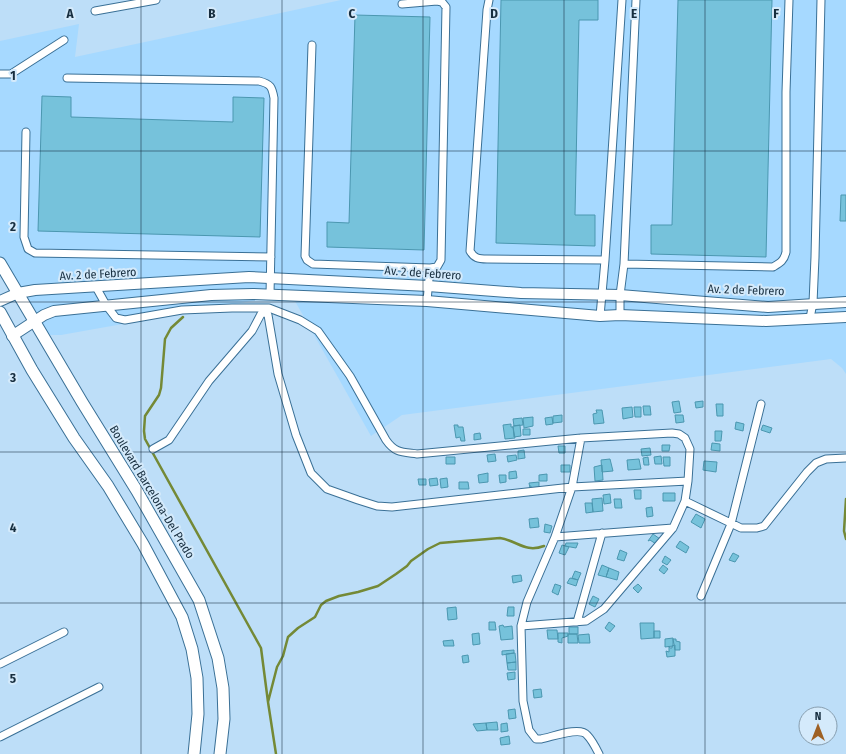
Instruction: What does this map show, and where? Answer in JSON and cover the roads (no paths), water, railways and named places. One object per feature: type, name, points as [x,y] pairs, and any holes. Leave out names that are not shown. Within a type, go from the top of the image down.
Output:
[{"type":"main road","name":"Boulevard Barcelona-Del Prado","points":[[0,262],[199,600],[218,658],[223,688],[224,719],[220,754]]},
{"type":"main road","name":"Av. 2 de Febrero","points":[[0,301],[18,293],[35,290],[249,277],[428,286],[521,294],[620,295],[768,307],[846,302]]},
{"type":"main road","points":[[12,336],[54,311],[211,295],[270,295],[427,301],[600,316],[620,315],[766,321],[846,317]]},
{"type":"main road","points":[[0,312],[12,336],[74,438],[108,486],[182,617],[192,649],[197,678],[198,714],[194,754]]},
{"type":"street","points":[[95,11],[142,1],[156,0]]},
{"type":"street","points":[[489,0],[487,10],[470,251],[473,256],[486,260],[605,260]]},
{"type":"street","points":[[600,316],[622,0]]},
{"type":"street","points":[[620,315],[620,295],[624,264],[636,0]]},
{"type":"street","points":[[624,264],[773,267],[782,262],[786,252],[786,92],[789,0]]},
{"type":"street","points":[[810,318],[813,304],[821,0]]},
{"type":"street","points":[[312,45],[304,256],[313,264],[437,267],[441,260],[446,7],[442,2],[437,1],[402,4]]},
{"type":"street","points":[[0,74],[11,74],[64,40]]},
{"type":"street","points":[[67,78],[259,81],[267,83],[272,88],[274,98],[270,295]]},
{"type":"street","points":[[26,132],[24,237],[28,249],[35,252],[271,257]]},
{"type":"street","points":[[427,301],[430,268]]},
{"type":"street","points":[[96,287],[106,305],[116,318],[125,320],[182,310],[232,308],[269,308],[300,320],[318,331],[350,376],[386,440],[392,448],[400,452],[417,454],[581,438],[672,433],[679,434],[685,438],[690,450],[688,481],[685,501],[673,528],[604,609],[586,621],[521,626]]},
{"type":"street","points":[[153,450],[169,440],[209,381],[247,337],[261,314],[266,312],[268,315],[278,374],[296,435],[310,473],[327,489],[377,506],[392,507],[572,487],[688,481]]},
{"type":"street","points":[[701,596],[731,524],[761,404]]},
{"type":"street","points":[[581,438],[572,487],[555,537],[527,602],[521,626],[523,701],[529,730],[536,739],[572,731],[583,732],[587,734],[599,754]]},
{"type":"street","points":[[685,501],[740,528],[757,528],[764,526],[807,472],[816,463],[826,459],[846,458]]},
{"type":"street","points":[[555,537],[673,528]]},
{"type":"street","points":[[577,622],[602,533]]},
{"type":"street","points":[[0,664],[64,632]]},
{"type":"street","points":[[0,737],[99,687]]},
{"type":"waterway","points":[[183,317],[171,328],[165,339],[161,388],[159,395],[145,416],[145,439],[261,648],[268,702]]},
{"type":"waterway","points":[[846,499],[844,531],[846,539]]},
{"type":"waterway","points":[[276,754],[268,702],[277,667],[283,656],[288,637],[298,628],[315,617],[321,605],[326,601],[339,596],[378,586],[428,549],[440,543],[500,538],[526,547],[537,548],[544,546]]}]
